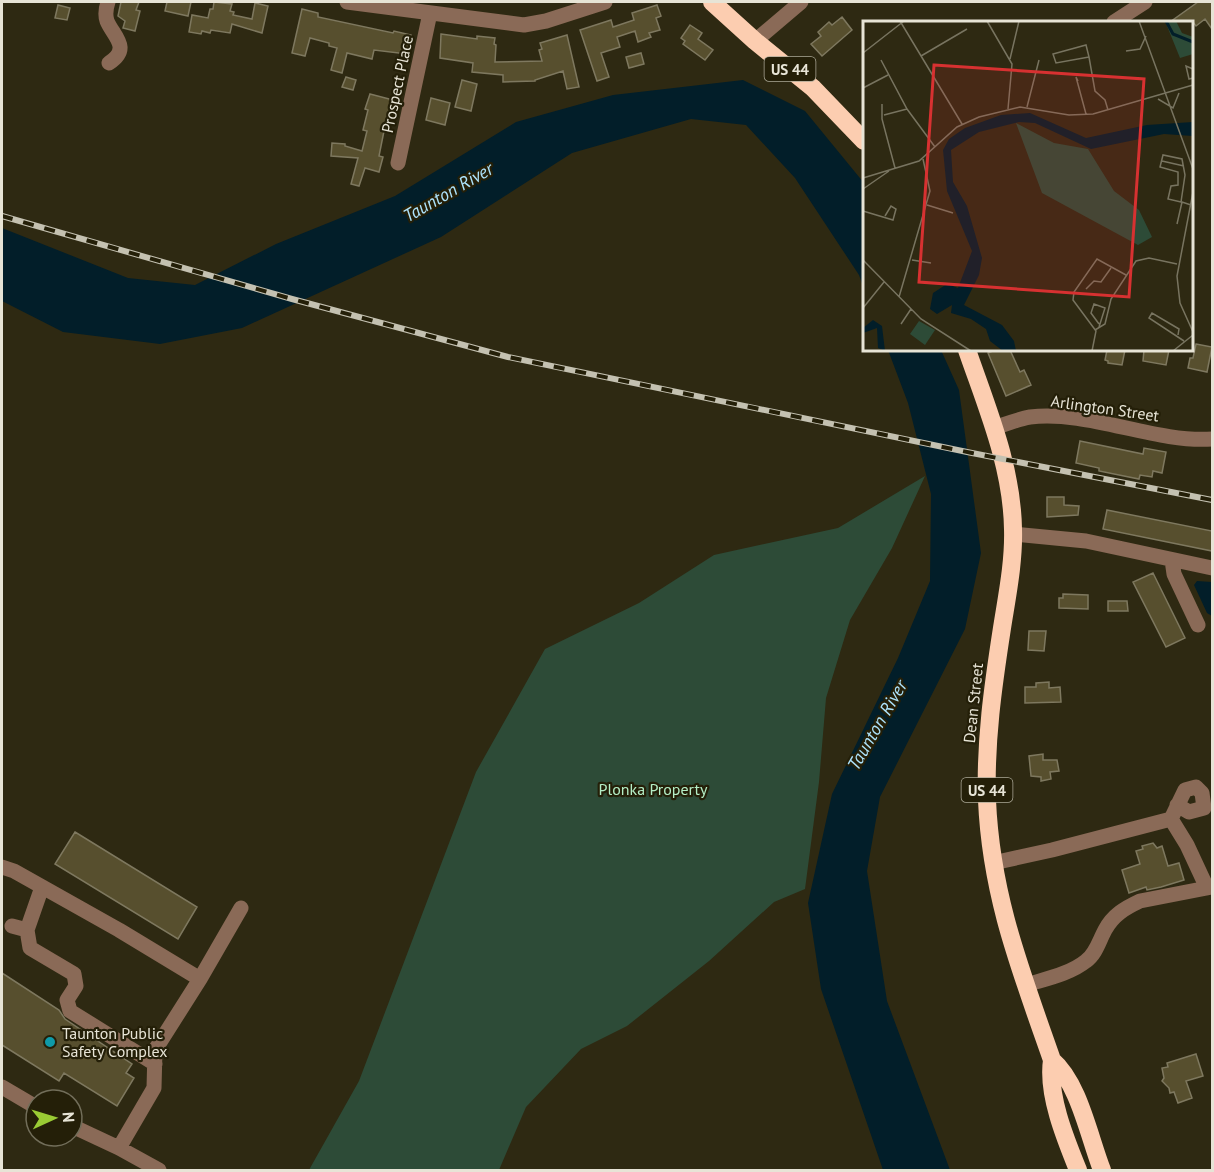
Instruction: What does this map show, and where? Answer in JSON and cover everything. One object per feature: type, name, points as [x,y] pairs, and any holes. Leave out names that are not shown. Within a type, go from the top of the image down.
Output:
[{"type":"highway","name":"US 44","points":[[712,2],[755,41],[813,88],[863,140]]},
{"type":"highway","name":"Dean Street","points":[[967,351],[1008,474],[1013,534],[988,735],[987,802],[993,862],[1008,934],[1052,1060],[1051,1080],[1054,1095],[1078,1170]]},
{"type":"highway","name":"Dean Street","points":[[1052,1060],[1071,1086],[1102,1170]]},
{"type":"street","points":[[108,2],[106,18],[120,41],[120,48],[109,63]]},
{"type":"street","points":[[347,2],[524,25],[546,21],[605,2]]},
{"type":"street","points":[[755,41],[801,2]]},
{"type":"street","points":[[1116,21],[1145,2]]},
{"type":"street","name":"Prospect Place","points":[[398,163],[430,13]]},
{"type":"street","name":"Arlington Street","points":[[994,428],[1017,420],[1044,417],[1114,425],[1191,440],[1212,439]]},
{"type":"street","points":[[1013,534],[1086,541],[1212,568]]},
{"type":"street","points":[[1172,560],[1174,574],[1198,625]]},
{"type":"street","points":[[993,862],[1052,850],[1174,812],[1187,845],[1210,887],[1130,906],[1112,920],[1093,954],[1086,961],[1073,969],[1026,985]]},
{"type":"street","points":[[2,867],[119,930],[200,979]]},
{"type":"street","points":[[42,887],[19,928],[30,948],[74,974],[76,986],[67,1000],[70,1011],[155,1064]]},
{"type":"street","points":[[119,1148],[154,1088],[155,1050],[241,908]]},
{"type":"street","points":[[2,1087],[24,1100]]},
{"type":"street","points":[[84,1132],[159,1170]]},
{"type":"green space","name":"Plonka Property","points":[[925,476],[892,548],[850,620],[826,698],[819,782],[805,889],[774,902],[709,961],[627,1026],[581,1049],[526,1107],[499,1170],[309,1170],[359,1081],[476,772],[545,649],[639,603],[714,555],[838,528]]},
{"type":"water","name":"Taunton River","points":[[743,80],[805,111],[863,182],[863,286],[859,275],[795,178],[746,125],[691,119],[572,153],[441,237],[242,328],[160,344],[63,332],[2,301],[2,228],[128,278],[195,285],[276,244],[395,196],[516,122],[613,95]]},
{"type":"water","name":"Taunton River","points":[[888,351],[941,351],[959,390],[981,553],[965,629],[880,797],[867,871],[887,1001],[950,1170],[883,1170],[821,989],[808,903],[832,794],[898,658],[930,581],[931,494],[908,403]]},
{"type":"water","points":[[1197,581],[1212,582],[1212,616],[1207,613],[1194,585]]},
{"type":"building","points":[[121,2],[139,2],[136,10],[140,11],[135,31],[123,28],[125,21],[118,16]]},
{"type":"building","points":[[167,2],[191,2],[188,16],[165,11]]},
{"type":"building","points":[[214,2],[232,4],[230,11],[234,12],[233,15],[252,19],[255,3],[268,6],[262,33],[232,24],[230,33],[211,30],[210,33],[202,31],[201,34],[189,32],[192,15],[208,18]]},
{"type":"building","points":[[1198,2],[1212,2],[1212,29],[1205,19],[1196,26],[1193,21],[1171,21]]},
{"type":"building","points":[[58,5],[70,8],[67,20],[55,18]]},
{"type":"building","points":[[657,5],[661,16],[656,18],[660,30],[649,33],[651,37],[638,42],[635,31],[617,37],[620,47],[601,53],[609,77],[597,81],[580,30],[611,20],[613,27],[634,20],[632,13]]},
{"type":"building","points":[[302,9],[318,13],[318,17],[411,35],[407,54],[374,50],[372,59],[347,53],[342,73],[331,70],[337,48],[329,46],[329,43],[310,38],[305,56],[292,53]]},
{"type":"building","points":[[842,17],[852,30],[822,56],[811,44],[821,36],[818,32],[829,22],[832,25]]},
{"type":"building","points":[[690,25],[702,33],[698,39],[713,50],[705,60],[683,44],[685,41],[681,38]]},
{"type":"building","points":[[441,34],[477,39],[477,36],[495,38],[495,62],[542,61],[540,43],[567,35],[579,87],[567,89],[563,71],[535,81],[503,82],[503,75],[472,72],[473,63],[440,58]]},
{"type":"building","points":[[641,53],[644,64],[629,68],[626,57]]},
{"type":"building","points":[[346,77],[356,80],[353,90],[342,87]]},
{"type":"building","points":[[462,80],[477,84],[471,111],[455,107]]},
{"type":"building","points":[[370,94],[397,101],[393,116],[390,116],[387,132],[384,131],[379,156],[383,157],[379,172],[365,168],[359,186],[351,184],[358,158],[331,156],[332,143],[345,144],[345,146],[362,151],[367,131],[363,130],[368,110],[365,109]]},
{"type":"building","points":[[431,98],[450,103],[445,125],[426,120]]},
{"type":"building","points":[[1196,344],[1212,347],[1207,372],[1188,368]]},
{"type":"building","points":[[1010,351],[1020,372],[1024,370],[1031,385],[1006,396],[988,353]]},
{"type":"building","points":[[1107,351],[1125,351],[1122,365],[1108,363],[1105,360]]},
{"type":"building","points":[[1144,351],[1169,351],[1166,365],[1143,361]]},
{"type":"building","points":[[1080,441],[1143,454],[1144,448],[1166,452],[1162,473],[1153,471],[1152,477],[1140,475],[1139,479],[1099,471],[1099,468],[1076,463]]},
{"type":"building","points":[[1047,497],[1064,497],[1064,505],[1079,506],[1078,515],[1047,517]]},
{"type":"building","points":[[1107,510],[1212,531],[1212,551],[1103,529]]},
{"type":"building","points":[[1153,573],[1185,638],[1166,647],[1133,582]]},
{"type":"building","points":[[1063,594],[1088,595],[1088,609],[1059,608],[1059,598],[1063,598]]},
{"type":"building","points":[[1108,601],[1127,601],[1128,611],[1108,611]]},
{"type":"building","points":[[1029,631],[1046,631],[1044,651],[1028,650]]},
{"type":"building","points":[[1049,682],[1049,688],[1060,687],[1061,702],[1025,703],[1025,687],[1036,687],[1036,683]]},
{"type":"building","points":[[1043,754],[1043,760],[1057,760],[1059,771],[1050,772],[1051,779],[1041,781],[1041,777],[1031,776],[1029,756]]},
{"type":"building","points":[[75,832],[197,907],[178,939],[55,864]]},
{"type":"building","points":[[1153,843],[1157,848],[1162,846],[1168,866],[1179,863],[1184,880],[1147,890],[1146,887],[1129,893],[1122,870],[1140,864],[1136,851],[1143,849],[1142,846]]},
{"type":"building","name":"Taunton Public Safety Complex","points":[[2,973],[59,1010],[65,1019],[132,1064],[126,1073],[134,1078],[117,1106],[64,1073],[59,1081],[2,1045]]},
{"type":"building","points":[[1196,1054],[1203,1076],[1186,1081],[1192,1098],[1178,1103],[1174,1092],[1170,1093],[1169,1088],[1162,1081],[1164,1078],[1162,1068],[1168,1067],[1167,1063]]},
{"type":"railway","points":[[2,216],[292,299],[508,357],[1212,500]]},
{"type":"place","name":"Taunton Public Safety Complex","points":[[50,1042]]}]
